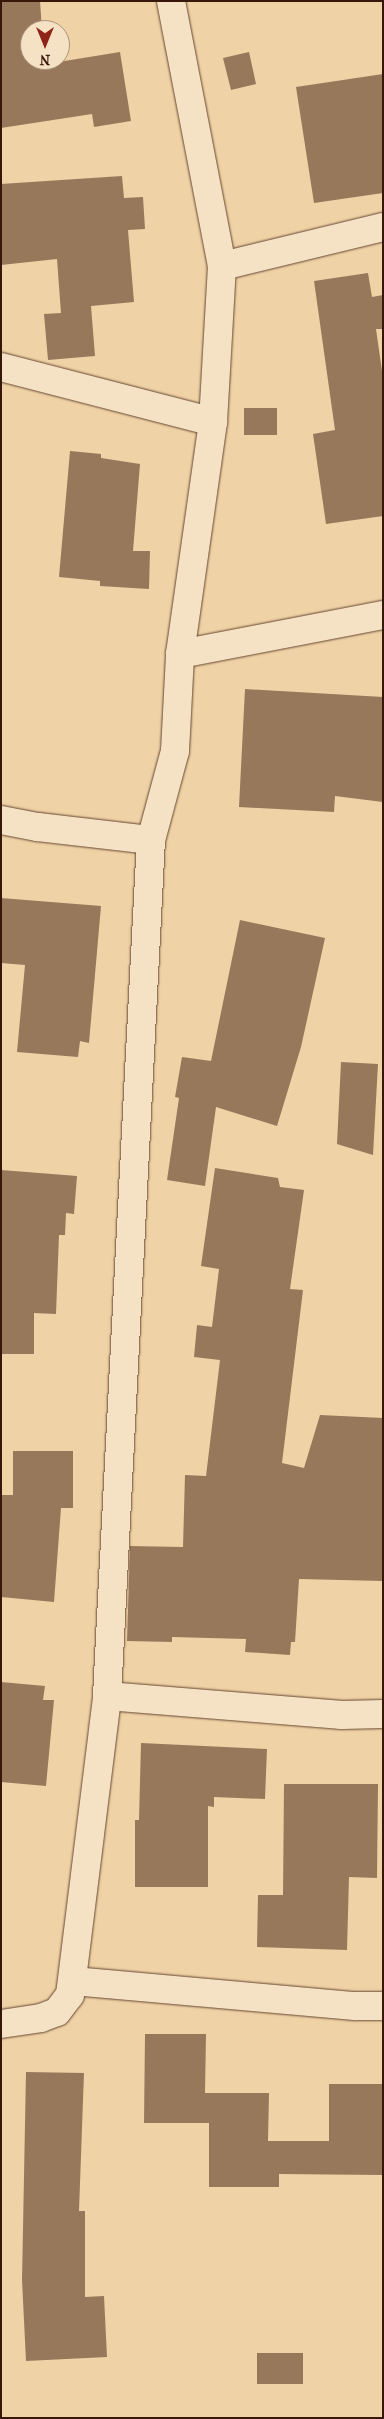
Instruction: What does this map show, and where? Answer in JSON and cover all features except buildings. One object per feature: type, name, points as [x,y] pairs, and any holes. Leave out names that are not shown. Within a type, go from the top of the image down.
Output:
[{"type":"street","points":[[1,2024],[41,2018],[57,2012],[68,2001],[73,1981],[107,1696],[151,840],[175,751],[180,654],[213,422],[222,266],[171,1]]},
{"type":"street","points":[[222,266],[383,226]]},
{"type":"street","points":[[1,367],[213,422]]},
{"type":"street","points":[[180,654],[383,615]]},
{"type":"street","points":[[1,820],[151,840]]},
{"type":"street","points":[[107,1696],[342,1715],[383,1714]]},
{"type":"street","points":[[73,1981],[383,2006]]}]
